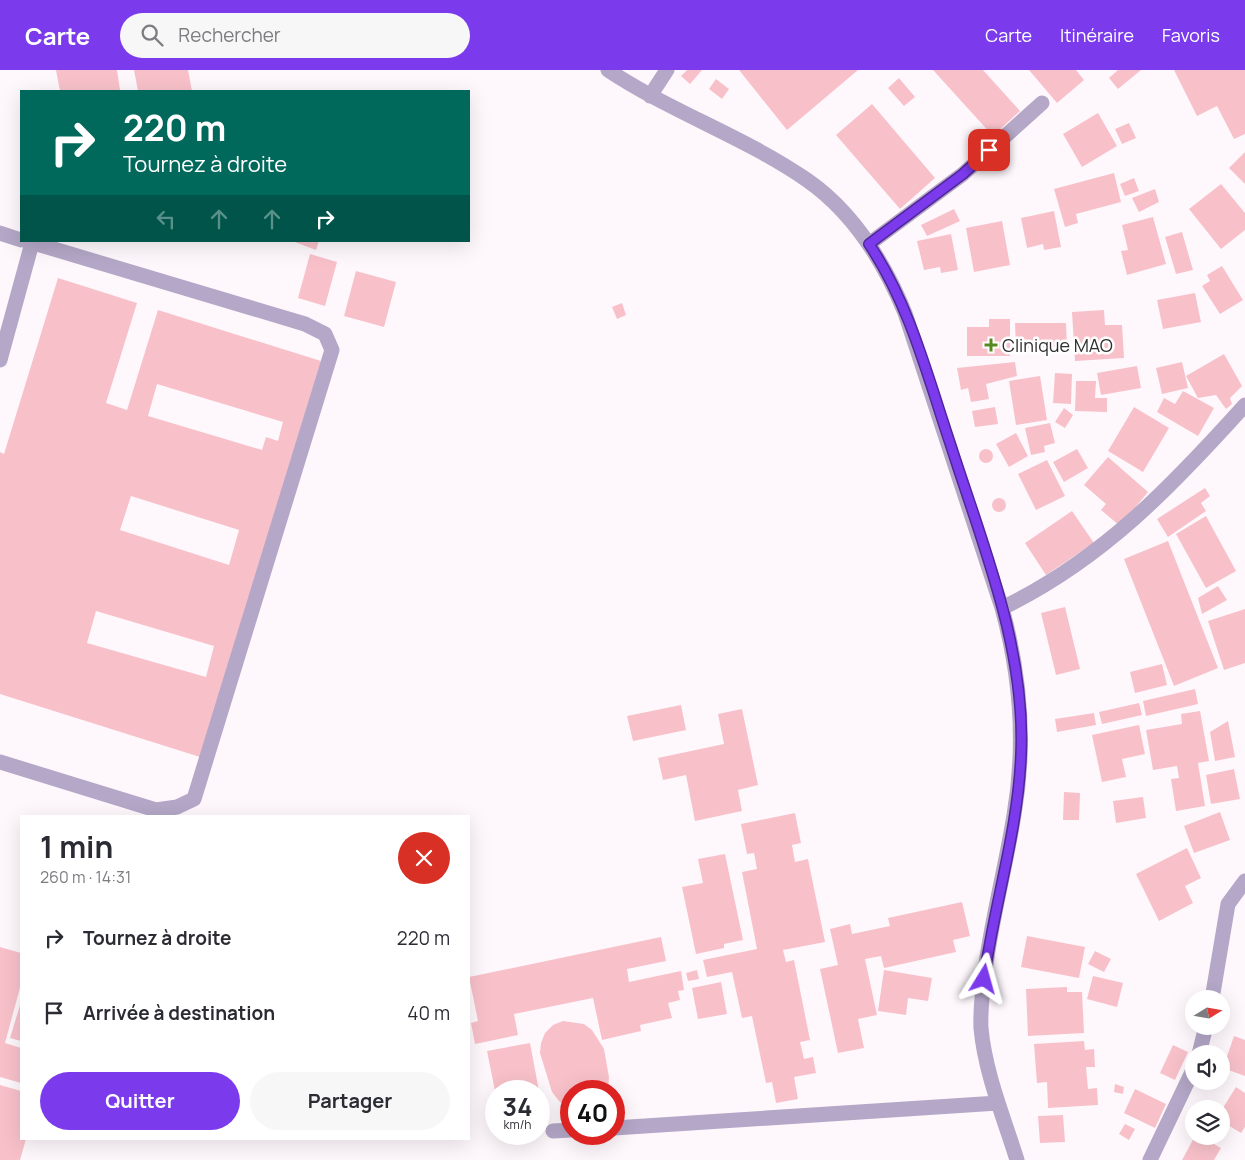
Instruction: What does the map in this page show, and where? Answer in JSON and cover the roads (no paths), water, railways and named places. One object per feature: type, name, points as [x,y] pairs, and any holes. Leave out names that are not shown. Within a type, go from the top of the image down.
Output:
[{"type":"street","points":[[608,70],[650,96],[765,155],[809,181],[838,207],[869,244],[891,279],[905,313],[1002,608],[1017,678],[1021,708],[1021,756],[1014,814],[982,996],[981,1029],[998,1102],[1017,1160]]},
{"type":"street","points":[[650,96],[667,70]]},
{"type":"street","points":[[869,244],[963,174],[1042,103]]},
{"type":"street","points":[[0,233],[20,239]]},
{"type":"street","points":[[0,360],[27,242]]},
{"type":"street","points":[[0,762],[156,810],[177,807],[194,799],[332,350],[326,334],[305,324],[30,242]]},
{"type":"street","points":[[1002,608],[1037,592],[1120,532],[1155,502],[1202,454],[1245,405]]},
{"type":"street","points":[[1214,990],[1228,904],[1245,881]]},
{"type":"street","points":[[1150,1160],[1185,1087]]},
{"type":"street","points":[[625,1127],[998,1102]]},
{"type":"street","points":[[552,1132],[560,1131]]},
{"type":"place","name":"Clinique MAO","points":[[991,345]]}]
